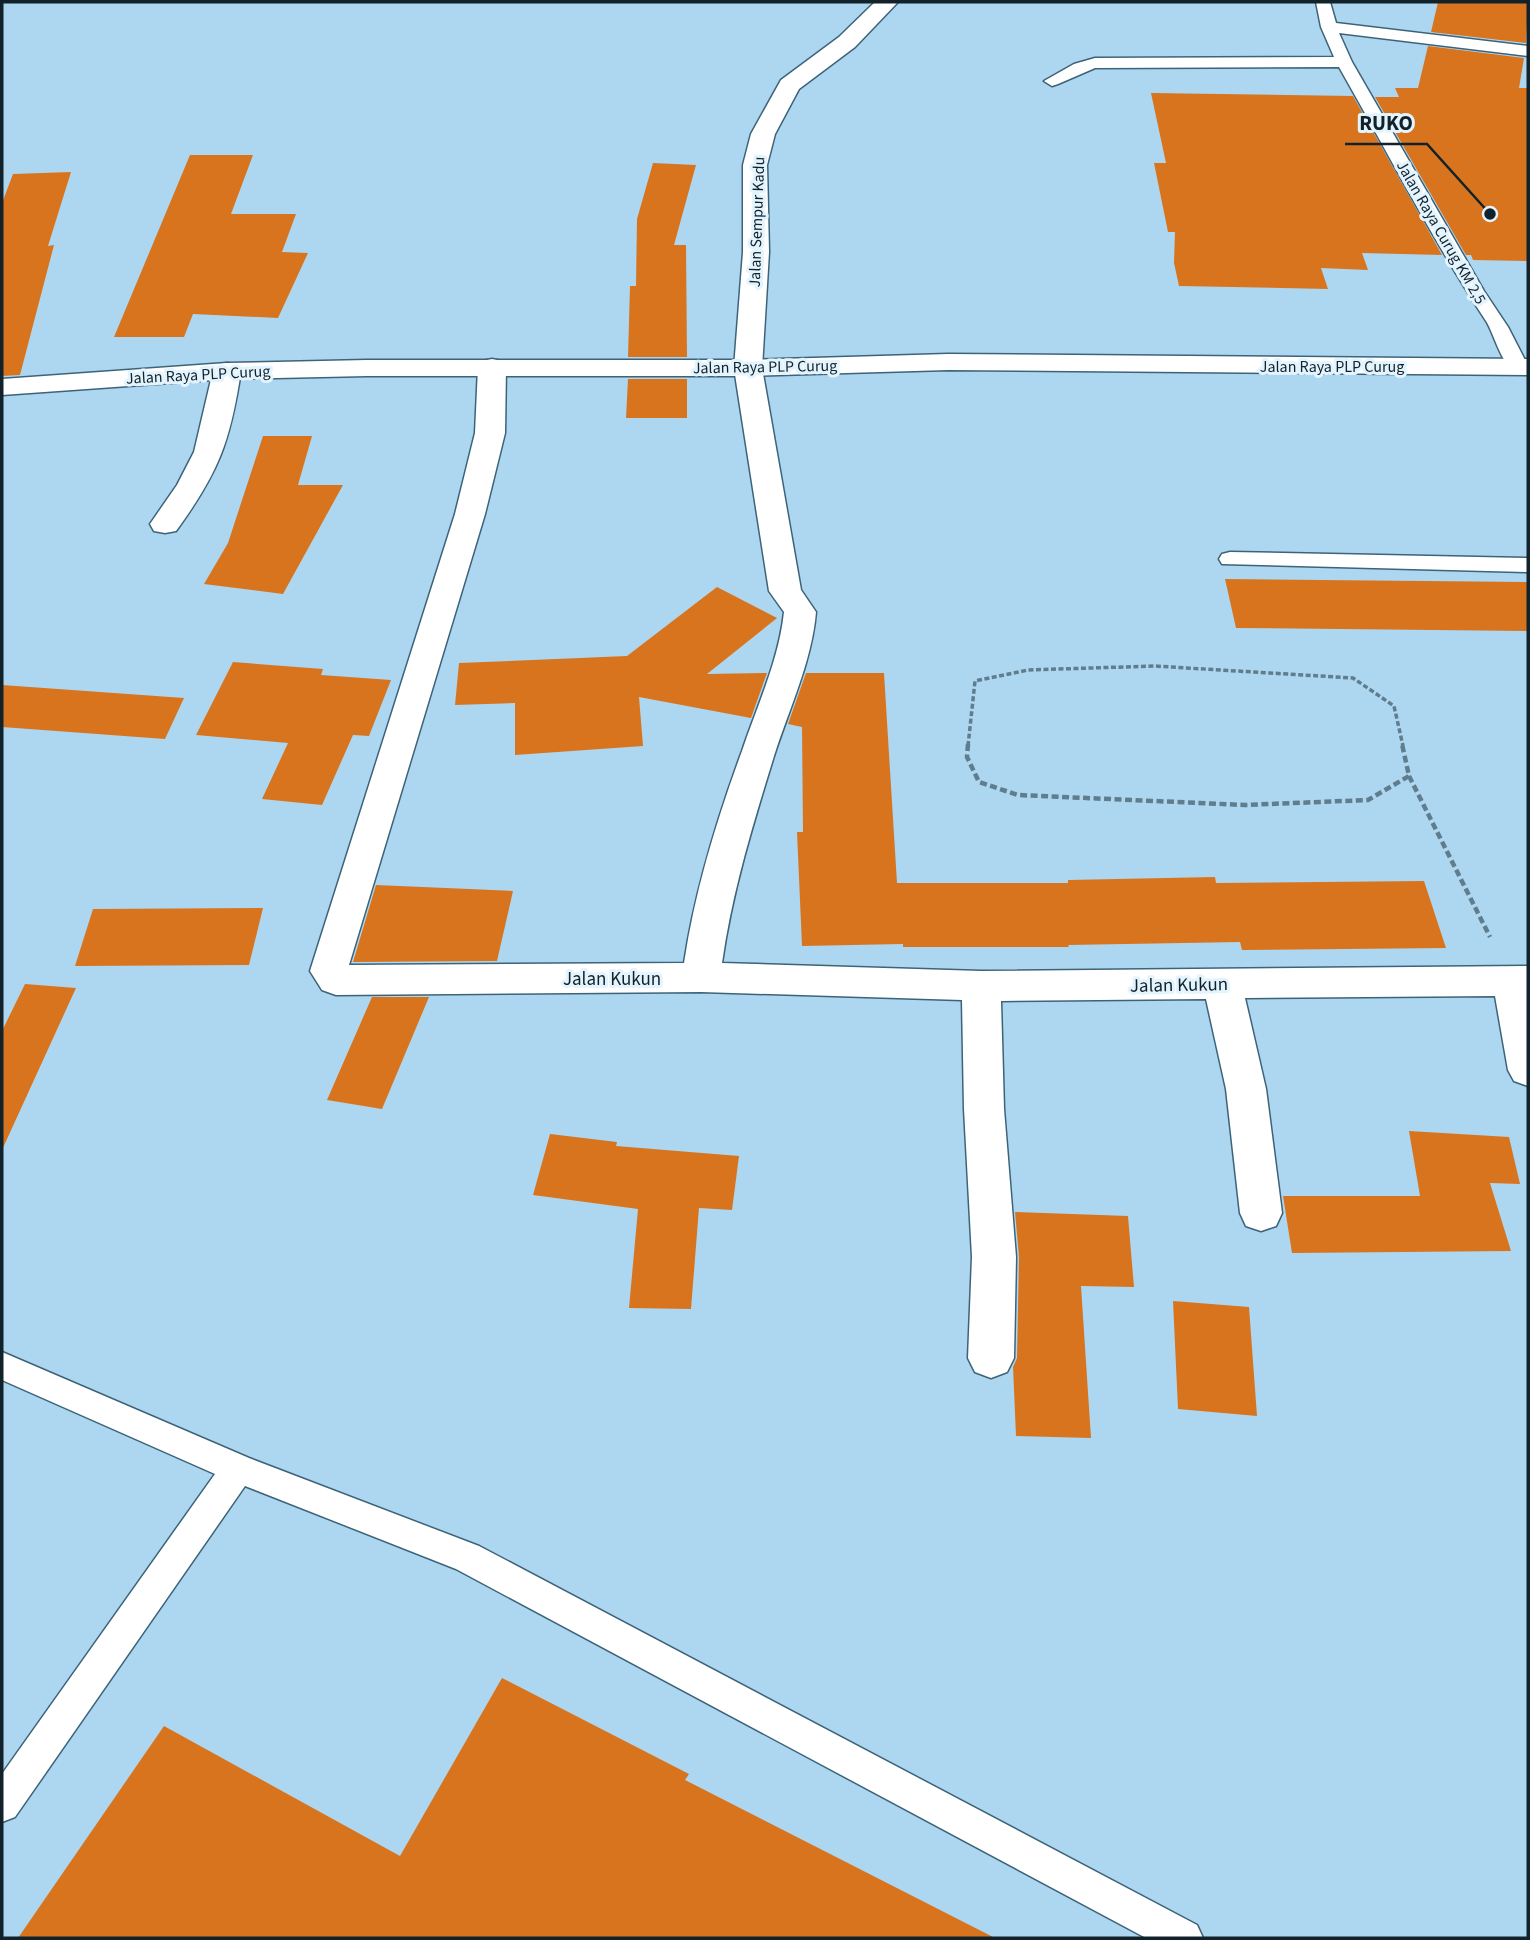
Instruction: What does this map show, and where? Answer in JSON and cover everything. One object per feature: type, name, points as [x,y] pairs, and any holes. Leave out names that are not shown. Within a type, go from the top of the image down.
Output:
[{"type":"street","name":"Jalan Sempur Kadu","points":[[701,977],[710,909],[791,657],[800,612],[785,591],[748,368],[756,252],[755,165],[763,134],[789,85],[847,42],[887,2]]},
{"type":"street","name":"Jalan Raya PLP Curug","points":[[2,387],[227,371],[492,367],[748,368],[948,362],[1524,367]]},
{"type":"street","name":"Jalan Kukun","points":[[492,367],[490,433],[470,514],[333,951],[329,971],[336,981],[701,977],[981,986],[1520,981]]},
{"type":"street","points":[[166,524],[193,488],[209,458],[217,434],[227,371]]},
{"type":"street","points":[[1520,981],[1528,1070]]},
{"type":"street","points":[[1222,983],[1246,1089],[1261,1213]]},
{"type":"street","points":[[981,986],[984,1109],[995,1257],[991,1358]]},
{"type":"lane","name":"Jalan Raya Curug KM 2,5","points":[[1323,2],[1329,26],[1344,62],[1475,291],[1524,367]]},
{"type":"lane","points":[[1329,26],[1528,51]]},
{"type":"lane","points":[[1052,81],[1095,62],[1344,62]]},
{"type":"lane","points":[[1230,559],[1528,565]]},
{"type":"lane","points":[[2,1366],[238,1469],[467,1558],[1184,1938]]},
{"type":"lane","points":[[2,1804],[238,1469]]},
{"type":"path","points":[[1409,776],[1368,800],[1355,801],[1245,806],[1018,795],[979,782],[967,757],[975,681],[1028,670],[1154,666],[1353,678],[1394,706],[1409,776],[1520,981]]},
{"type":"building","points":[[1438,2],[1528,2],[1526,43],[1431,32]]},
{"type":"building","points":[[1428,46],[1524,58],[1519,88],[1528,88],[1528,261],[1473,260],[1471,255],[1466,255],[1375,97],[1399,97],[1395,88],[1418,88]]},
{"type":"building","points":[[1151,93],[1353,96],[1442,255],[1362,253],[1368,270],[1321,268],[1328,289],[1179,286],[1174,263],[1175,232],[1168,232],[1154,163],[1166,163]]},
{"type":"building","points":[[190,155],[253,155],[231,214],[296,214],[282,252],[308,253],[278,318],[193,314],[184,337],[114,337]]},
{"type":"building","points":[[653,163],[696,165],[674,245],[686,245],[687,357],[628,357],[630,286],[636,286],[637,219]]},
{"type":"building","points":[[71,172],[48,246],[54,245],[20,375],[2,376],[2,203],[13,174]]},
{"type":"building","points":[[628,379],[687,379],[687,418],[626,418]]},
{"type":"building","points":[[263,436],[312,436],[298,485],[343,485],[283,594],[204,584],[228,543]]},
{"type":"building","points":[[1225,579],[1528,582],[1528,631],[1236,628]]},
{"type":"building","points":[[717,587],[777,618],[707,674],[767,673],[751,718],[639,697],[643,746],[515,755],[515,703],[455,705],[459,663],[627,656]]},
{"type":"building","points":[[233,662],[323,669],[321,675],[391,680],[369,736],[353,735],[322,805],[262,799],[288,743],[196,735]]},
{"type":"building","points":[[806,673],[884,673],[897,883],[1068,883],[1068,880],[1215,877],[1216,883],[1424,881],[1446,948],[1242,950],[1240,942],[1068,945],[1069,947],[903,947],[903,944],[802,946],[797,832],[803,832],[802,727],[788,724]]},
{"type":"building","points":[[2,685],[184,698],[165,739],[2,727]]},
{"type":"building","points":[[376,885],[513,891],[497,961],[353,962]]},
{"type":"building","points":[[263,908],[249,965],[75,966],[93,909]]},
{"type":"building","points":[[25,984],[76,988],[2,1150],[2,1031]]},
{"type":"building","points":[[372,997],[429,997],[382,1109],[327,1100]]},
{"type":"building","points":[[1409,1131],[1509,1137],[1520,1184],[1490,1183],[1511,1251],[1292,1253],[1283,1196],[1420,1196]]},
{"type":"building","points":[[550,1134],[617,1142],[616,1146],[739,1156],[732,1210],[699,1208],[691,1309],[629,1308],[638,1209],[533,1195]]},
{"type":"building","points":[[1015,1212],[1128,1216],[1134,1287],[1081,1286],[1091,1438],[1016,1436],[1013,1367],[1017,1358],[1019,1257]]},
{"type":"building","points":[[1173,1301],[1249,1307],[1257,1416],[1178,1409]]},
{"type":"building","points":[[502,1678],[689,1774],[685,1780],[995,1938],[18,1938],[164,1726],[400,1856]]},
{"type":"place","name":"RUKO","points":[[1490,214]]}]
